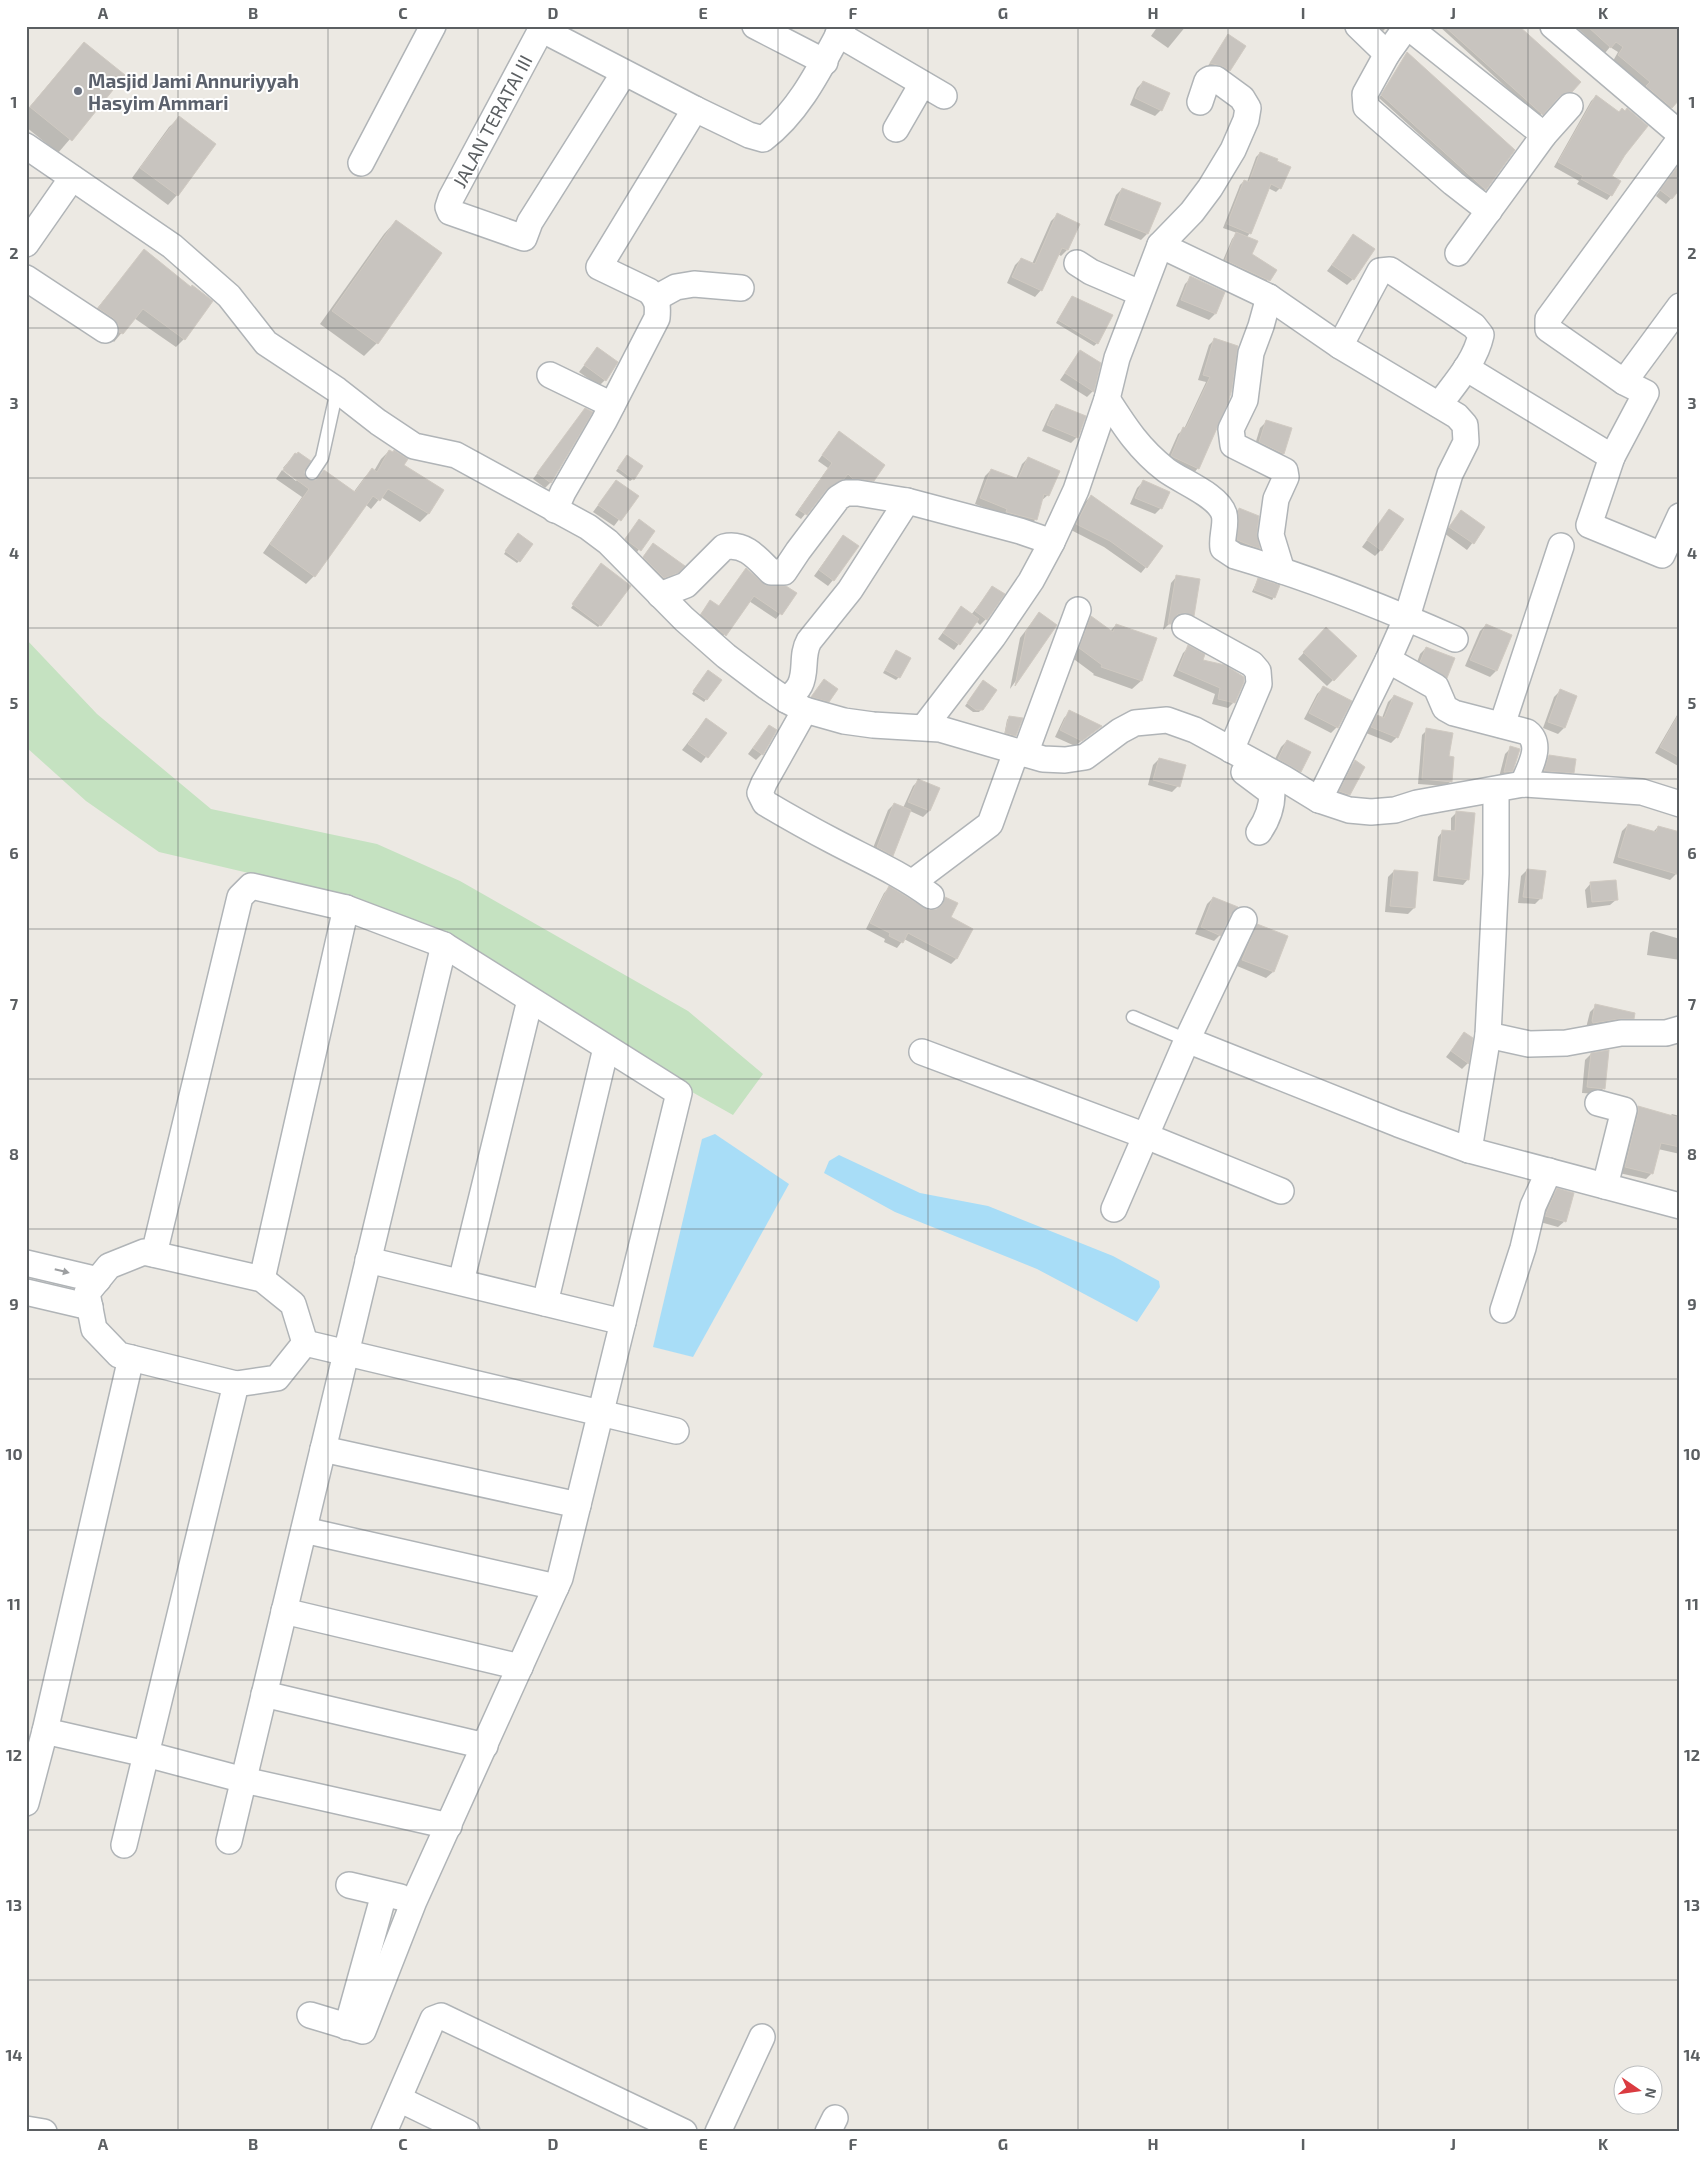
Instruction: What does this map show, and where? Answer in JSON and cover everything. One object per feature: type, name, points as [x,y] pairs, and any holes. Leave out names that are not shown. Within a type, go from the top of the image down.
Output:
[{"type":"street","points":[[361,164],[433,26]]},
{"type":"street","points":[[755,26],[825,62]]},
{"type":"street","points":[[1358,26],[1387,54]]},
{"type":"street","points":[[1489,211],[1453,183],[1366,107],[1365,94],[1387,54],[1407,26],[1544,135]]},
{"type":"street","points":[[1553,26],[1680,134]]},
{"type":"street","points":[[542,28],[694,109],[749,135],[763,139],[784,122],[825,62],[841,30],[922,84],[944,96]]},
{"type":"street","name":"JALAN TERATAI III","points":[[542,28],[450,198],[448,207],[450,212],[524,238],[530,222],[624,73]]},
{"type":"street","points":[[924,727],[994,637],[1031,581],[1052,542],[1076,490],[1107,399],[1117,358],[1140,293],[1160,245],[1192,212],[1210,188],[1232,150],[1246,120],[1248,108],[1242,98],[1216,79],[1207,81],[1200,102]]},
{"type":"street","points":[[896,129],[922,84]]},
{"type":"street","points":[[1458,253],[1544,135],[1570,106]]},
{"type":"street","points":[[555,510],[657,318],[658,306],[656,298],[649,292],[599,267],[694,109]]},
{"type":"street","points":[[1680,139],[1548,319],[1548,329],[1624,382],[1646,393],[1612,457],[1590,525],[1662,555],[1680,516]]},
{"type":"street","points":[[26,146],[172,246],[229,296],[266,343],[337,390],[378,422],[414,446],[456,455],[588,527],[608,542],[660,595],[726,656],[796,705],[844,721],[873,726],[940,729],[1043,759],[1065,760],[1085,757],[1120,731],[1135,723],[1167,720],[1195,730],[1319,800],[1349,810],[1387,811],[1467,793],[1496,790],[1523,784],[1642,792],[1680,804]]},
{"type":"street","points":[[26,244],[72,178]]},
{"type":"street","points":[[1160,245],[1268,297],[1340,346],[1457,416],[1465,425],[1466,442],[1450,474],[1407,617],[1388,660],[1319,800]]},
{"type":"street","points":[[1077,263],[1090,272],[1140,293]]},
{"type":"street","points":[[1340,346],[1380,270],[1390,270],[1474,326],[1481,335],[1478,347],[1466,368],[1439,405]]},
{"type":"street","points":[[26,278],[105,330]]},
{"type":"street","points":[[656,298],[676,287],[694,284],[741,288]]},
{"type":"street","points":[[1268,297],[1261,326],[1251,353],[1245,400],[1231,429],[1233,445],[1285,471],[1286,477],[1276,499],[1271,535],[1282,571]]},
{"type":"street","points":[[1624,382],[1680,306]]},
{"type":"street","points":[[1466,368],[1612,457]]},
{"type":"street","points":[[550,375],[612,405]]},
{"type":"street","points":[[1107,399],[1142,450],[1167,471],[1218,504],[1224,515],[1223,548],[1234,556],[1381,606],[1455,639]]},
{"type":"street","points":[[660,595],[686,585],[724,547],[731,545],[741,547],[750,552],[771,572],[784,572],[838,498],[846,493],[858,493],[906,501],[1020,531],[1052,542]]},
{"type":"street","points":[[906,501],[850,590],[808,640],[805,647],[803,676],[796,705],[760,793],[765,803],[922,889],[990,824],[1078,610]]},
{"type":"street","points":[[1502,725],[1561,546]]},
{"type":"street","points":[[1185,627],[1252,664],[1258,671],[1259,684],[1238,754],[1245,774],[1272,793],[1272,804],[1266,822],[1259,832]]},
{"type":"street","points":[[1388,660],[1436,687],[1446,708],[1454,713],[1527,732],[1533,736],[1536,750],[1523,784]]},
{"type":"street","points":[[1469,1150],[1488,1035],[1496,874],[1496,790]]},
{"type":"street","points":[[154,1254],[240,897],[251,886],[346,908],[444,945],[679,1093],[556,1588],[414,1901],[363,2031],[310,2016]]},
{"type":"street","points":[[262,1279],[346,908]]},
{"type":"street","points":[[1114,1209],[1187,1040],[1244,920]]},
{"type":"street","points":[[229,1841],[444,945]]},
{"type":"street","points":[[461,1282],[530,1000]]},
{"type":"street","points":[[1488,1035],[1529,1044],[1566,1043],[1621,1033],[1666,1033],[1680,1029]]},
{"type":"street","points":[[1187,1040],[1398,1124],[1469,1150],[1680,1206]]},
{"type":"street","points":[[544,1303],[606,1048]]},
{"type":"street","points":[[922,1052],[1146,1136],[1282,1190]]},
{"type":"street","points":[[1598,1103],[1624,1110],[1605,1186]]},
{"type":"street","points":[[1503,1310],[1532,1248],[1533,1206],[1549,1171]]},
{"type":"street","points":[[144,1252],[154,1254],[262,1279],[294,1304],[305,1343],[277,1378],[236,1384],[119,1355],[94,1329],[87,1293],[108,1266],[144,1252]]},
{"type":"street","points":[[368,1260],[623,1322]]},
{"type":"street","points":[[26,1263],[98,1280]]},
{"type":"street","points":[[26,1292],[90,1307]]},
{"type":"street","points":[[305,1343],[676,1431]]},
{"type":"street","points":[[26,1802],[45,1731],[131,1358]]},
{"type":"street","points":[[124,1845],[236,1384]]},
{"type":"street","points":[[323,1449],[578,1505]]},
{"type":"street","points":[[304,1530],[556,1588]]},
{"type":"street","points":[[284,1611],[520,1667]]},
{"type":"street","points":[[264,1694],[485,1746]]},
{"type":"street","points":[[45,1731],[146,1754],[244,1780],[449,1826]]},
{"type":"street","points":[[349,1885],[414,1901]]},
{"type":"street","points":[[347,2027],[384,1894]]},
{"type":"street","points":[[384,2132],[433,2018],[441,2016],[684,2132]]},
{"type":"street","points":[[718,2132],[762,2036]]},
{"type":"street","points":[[399,2099],[467,2132]]},
{"type":"street","points":[[26,2129],[44,2132]]},
{"type":"lane","points":[[312,473],[322,458],[337,390]]},
{"type":"lane","points":[[1133,1017],[1187,1040]]},
{"type":"green space","points":[[26,639],[97,714],[211,809],[377,844],[460,881],[688,1011],[763,1074],[733,1115],[339,894],[159,852],[86,801],[26,747]]},
{"type":"water","points":[[715,1134],[789,1184],[693,1357],[653,1347],[702,1139]]},
{"type":"water","points":[[839,1155],[920,1193],[988,1206],[1113,1256],[1159,1281],[1160,1287],[1137,1322],[1037,1269],[895,1212],[824,1173],[829,1161]]},
{"type":"building","points":[[1444,26],[1519,26],[1581,82],[1572,92],[1560,96],[1543,115]]},
{"type":"building","points":[[1587,26],[1674,26],[1680,31],[1680,99],[1672,108],[1646,86],[1650,82],[1618,55],[1623,47],[1616,42],[1611,48]]},
{"type":"building","points":[[1228,34],[1246,46],[1230,71],[1210,63]]},
{"type":"building","name":"Masjid Jami Annuriyyah Hasyim Ammari","points":[[84,42],[125,75],[72,141],[30,107]]},
{"type":"building","points":[[1407,52],[1515,150],[1486,190],[1381,95]]},
{"type":"building","points":[[1143,81],[1170,93],[1162,111],[1135,98]]},
{"type":"building","points":[[1596,95],[1619,112],[1622,108],[1625,111],[1627,108],[1648,126],[1625,155],[1612,176],[1621,181],[1612,196],[1581,179],[1583,176],[1558,162]]},
{"type":"building","points":[[179,116],[216,144],[178,196],[140,168]]},
{"type":"building","points":[[1260,152],[1278,159],[1277,161],[1291,167],[1281,189],[1271,184],[1251,234],[1227,224],[1244,180],[1249,182]]},
{"type":"building","points":[[1680,164],[1680,189],[1672,199],[1660,190]]},
{"type":"building","points":[[1122,188],[1161,203],[1148,234],[1110,219]]},
{"type":"building","points":[[1057,213],[1080,224],[1068,250],[1062,248],[1042,291],[1012,277],[1021,258],[1035,264]]},
{"type":"building","points":[[396,220],[442,253],[378,344],[332,311]]},
{"type":"building","points":[[1236,232],[1258,241],[1252,254],[1277,270],[1270,281],[1225,260]]},
{"type":"building","points":[[1353,234],[1375,249],[1354,280],[1332,265]]},
{"type":"building","points":[[144,249],[191,287],[192,285],[213,301],[185,340],[143,309],[123,334],[119,332],[118,324],[113,318],[98,308]]},
{"type":"building","points":[[1190,276],[1225,292],[1216,314],[1181,300]]},
{"type":"building","points":[[1072,296],[1113,315],[1098,344],[1058,320]]},
{"type":"building","points":[[1214,338],[1238,346],[1232,389],[1228,403],[1199,469],[1171,456],[1183,427],[1186,428],[1210,377],[1203,375]]},
{"type":"building","points":[[597,347],[618,362],[606,381],[584,365]]},
{"type":"building","points":[[1080,350],[1101,363],[1094,392],[1065,373]]},
{"type":"building","points":[[1056,404],[1086,416],[1078,438],[1047,425]]},
{"type":"building","points":[[585,408],[593,412],[551,483],[537,473]]},
{"type":"building","points":[[1266,420],[1292,428],[1284,454],[1259,442]]},
{"type":"building","points":[[839,431],[885,465],[874,481],[853,479],[848,474],[844,479],[827,489],[807,515],[799,510],[832,463],[822,455]]},
{"type":"building","points":[[389,450],[393,452],[394,450],[408,459],[404,465],[444,490],[429,514],[388,489],[380,501],[373,496],[315,577],[270,544],[309,489],[283,470],[295,453],[297,454],[298,452],[311,461],[304,472],[307,479],[316,480],[324,470],[355,492],[372,468],[377,472]]},
{"type":"building","points":[[627,455],[643,466],[634,480],[618,468]]},
{"type":"building","points":[[1028,457],[1060,471],[1049,496],[1044,494],[1037,520],[1006,512],[1007,509],[980,498],[991,469],[1018,479]]},
{"type":"building","points":[[616,480],[639,496],[621,521],[598,505]]},
{"type":"building","points":[[1143,480],[1170,492],[1162,509],[1135,498]]},
{"type":"building","points":[[1091,495],[1163,546],[1147,568],[1110,541],[1076,524]]},
{"type":"building","points":[[1239,508],[1259,516],[1257,533],[1260,549],[1237,540]]},
{"type":"building","points":[[1389,509],[1404,519],[1382,551],[1367,540]]},
{"type":"building","points":[[1461,510],[1485,527],[1474,544],[1449,527]]},
{"type":"building","points":[[639,519],[655,531],[641,551],[625,539]]},
{"type":"building","points":[[518,533],[533,544],[520,562],[505,551]]},
{"type":"building","points":[[843,535],[859,546],[834,581],[819,570]]},
{"type":"building","points":[[653,543],[685,566],[678,573],[664,578],[643,557]]},
{"type":"building","points":[[601,563],[631,586],[601,626],[572,604]]},
{"type":"building","points":[[746,568],[765,585],[786,586],[797,593],[782,615],[754,596],[726,636],[701,614],[710,600],[719,606]]},
{"type":"building","points":[[1176,575],[1200,579],[1194,616],[1185,613],[1178,614],[1171,624],[1168,624]]},
{"type":"building","points":[[1258,578],[1280,585],[1275,598],[1254,590]]},
{"type":"building","points":[[992,586],[1005,594],[987,620],[975,611]]},
{"type":"building","points":[[961,606],[979,619],[960,645],[943,633]]},
{"type":"building","points":[[1039,612],[1057,625],[1015,686],[1026,631]]},
{"type":"building","points":[[1091,616],[1113,632],[1116,624],[1157,638],[1142,681],[1101,667],[1102,665],[1079,648]]},
{"type":"building","points":[[1486,624],[1512,635],[1497,671],[1470,660]]},
{"type":"building","points":[[1326,627],[1357,656],[1334,681],[1303,652]]},
{"type":"building","points":[[1188,645],[1205,654],[1203,660],[1225,665],[1244,677],[1244,682],[1235,703],[1218,699],[1220,688],[1178,670]]},
{"type":"building","points":[[1426,647],[1455,658],[1447,678],[1420,662]]},
{"type":"building","points":[[896,650],[911,658],[900,678],[885,670]]},
{"type":"building","points":[[708,670],[722,680],[707,700],[693,691]]},
{"type":"building","points":[[824,679],[838,689],[829,702],[811,697]]},
{"type":"building","points":[[983,680],[997,690],[983,710],[976,710],[967,703]]},
{"type":"building","points":[[1323,686],[1352,701],[1338,728],[1309,713]]},
{"type":"building","points":[[1560,689],[1577,696],[1565,728],[1548,722]]},
{"type":"building","points":[[1394,695],[1413,703],[1398,738],[1371,727],[1377,715],[1384,718]]},
{"type":"building","points":[[1069,710],[1102,726],[1082,741],[1060,730]]},
{"type":"building","points":[[1680,712],[1680,758],[1660,747]]},
{"type":"building","points":[[1009,716],[1023,718],[1016,736],[1005,733]]},
{"type":"building","points":[[706,718],[727,733],[708,758],[688,744]]},
{"type":"building","points":[[769,725],[777,730],[763,755],[753,748]]},
{"type":"building","points":[[1426,728],[1453,733],[1449,756],[1454,757],[1452,782],[1422,779]]},
{"type":"building","points":[[1287,740],[1311,752],[1301,772],[1278,759]]},
{"type":"building","points":[[1510,746],[1520,749],[1513,771],[1504,772]]},
{"type":"building","points":[[1549,755],[1576,759],[1574,773],[1544,771]]},
{"type":"building","points":[[1159,758],[1186,765],[1180,787],[1153,780]]},
{"type":"building","points":[[1355,760],[1365,767],[1350,795],[1339,791]]},
{"type":"building","points":[[918,779],[940,788],[930,811],[908,802]]},
{"type":"building","points":[[894,803],[911,810],[893,856],[877,847]]},
{"type":"building","points":[[1456,811],[1475,813],[1469,880],[1438,876],[1442,830],[1455,831]]},
{"type":"building","points":[[1628,824],[1656,832],[1658,826],[1680,832],[1680,875],[1618,857]]},
{"type":"building","points":[[1527,869],[1546,871],[1542,899],[1523,897]]},
{"type":"building","points":[[1394,870],[1418,872],[1415,908],[1390,906]]},
{"type":"building","points":[[1616,880],[1618,900],[1592,902],[1590,882]]},
{"type":"building","points":[[889,886],[929,910],[937,909],[942,905],[945,897],[958,903],[951,917],[973,929],[957,959],[908,933],[903,943],[889,936],[890,933],[870,923]]},
{"type":"building","points":[[1213,897],[1238,907],[1231,914],[1221,936],[1201,927]]},
{"type":"building","points":[[1257,924],[1288,936],[1274,972],[1242,960]]},
{"type":"building","points":[[1595,1004],[1635,1013],[1634,1019],[1593,1023]]},
{"type":"building","points":[[1464,1032],[1473,1038],[1469,1064],[1451,1051]]},
{"type":"building","points":[[1609,1050],[1605,1089],[1587,1087],[1591,1053]]},
{"type":"building","points":[[1638,1106],[1680,1118],[1680,1147],[1661,1143],[1653,1174],[1625,1167]]},
{"type":"building","points":[[1557,1188],[1574,1193],[1566,1222],[1545,1216]]},
{"type":"place","name":"Masjid Jami Annuriyyah Hasyim Ammari","points":[[78,91]]}]
